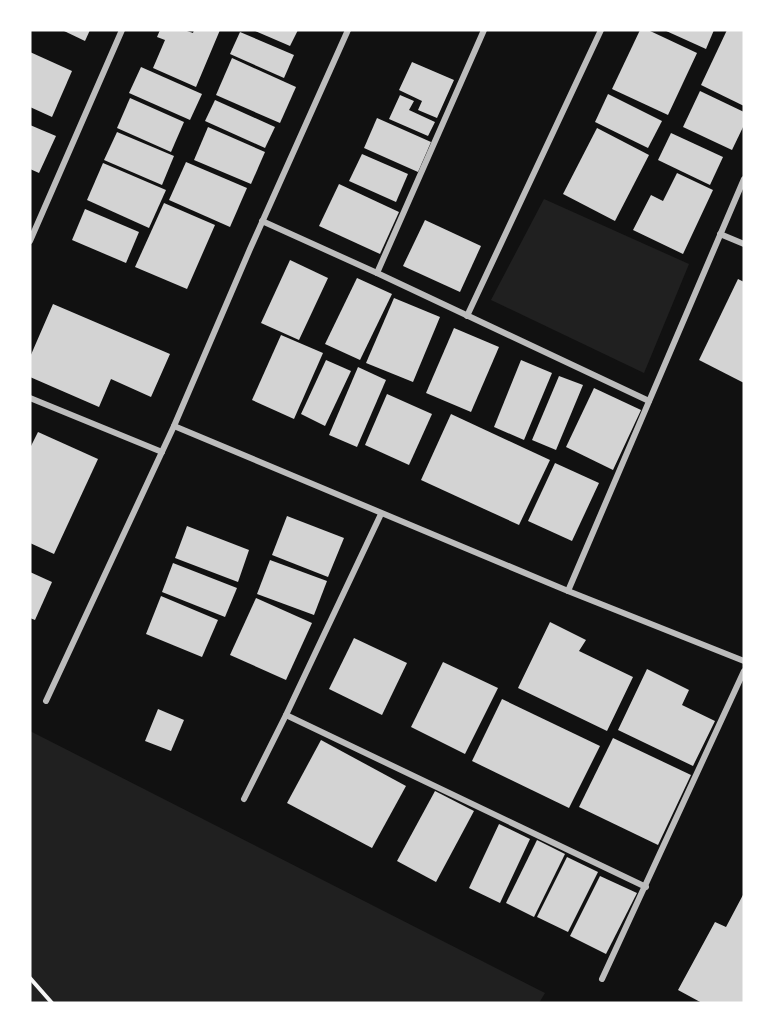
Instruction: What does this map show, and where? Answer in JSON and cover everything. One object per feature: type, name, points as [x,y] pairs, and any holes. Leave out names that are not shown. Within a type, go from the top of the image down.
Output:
[{"type":"street","points":[[30,241],[122,30]]},
{"type":"street","points":[[46,701],[174,426],[262,221],[348,30]]},
{"type":"street","points":[[377,273],[484,30]]},
{"type":"street","points":[[467,316],[602,30]]},
{"type":"street","points":[[568,591],[744,179]]},
{"type":"street","points":[[262,221],[649,401]]},
{"type":"street","points":[[720,234],[744,244]]},
{"type":"street","points":[[30,398],[162,452]]},
{"type":"street","points":[[174,426],[381,514],[744,661]]},
{"type":"street","points":[[244,800],[381,514]]},
{"type":"street","points":[[602,979],[744,671]]},
{"type":"street","points":[[286,715],[646,887]]},
{"type":"path","points":[[30,978],[52,1003]]},
{"type":"shaded area","points":[[544,199],[689,264],[644,373],[491,300]]},
{"type":"shaded area","points":[[30,731],[545,993],[539,1003],[30,1003]]},
{"type":"building","points":[[62,30],[90,30],[85,41]]},
{"type":"building","points":[[160,30],[184,30],[193,33],[194,30],[220,30],[196,87],[153,68],[165,40],[157,37]]},
{"type":"building","points":[[253,30],[298,30],[290,46]]},
{"type":"building","points":[[640,30],[648,30],[697,53],[668,115],[612,89]]},
{"type":"building","points":[[664,30],[714,30],[706,49]]},
{"type":"building","points":[[727,30],[744,30],[744,106],[701,85]]},
{"type":"building","points":[[240,32],[294,55],[284,78],[230,54]]},
{"type":"building","points":[[30,52],[72,71],[52,117],[30,107]]},
{"type":"building","points":[[232,58],[296,87],[280,123],[216,95]]},
{"type":"building","points":[[412,62],[454,80],[437,118],[418,110],[422,101],[399,90]]},
{"type":"building","points":[[141,67],[202,94],[190,120],[129,93]]},
{"type":"building","points":[[700,91],[744,112],[744,125],[732,150],[683,127]]},
{"type":"building","points":[[608,94],[662,121],[648,148],[595,122]]},
{"type":"building","points":[[400,95],[414,101],[409,110],[435,122],[428,136],[389,119]]},
{"type":"building","points":[[130,98],[184,122],[171,152],[117,128]]},
{"type":"building","points":[[215,100],[275,127],[265,148],[205,121]]},
{"type":"building","points":[[377,118],[431,142],[418,172],[364,148]]},
{"type":"building","points":[[30,125],[56,136],[39,173],[30,169]]},
{"type":"building","points":[[208,127],[265,152],[251,184],[194,160]]},
{"type":"building","points":[[597,128],[649,155],[615,221],[563,194]]},
{"type":"building","points":[[117,132],[174,156],[162,185],[104,160]]},
{"type":"building","points":[[671,133],[723,157],[710,185],[658,160]]},
{"type":"building","points":[[362,154],[408,174],[396,202],[349,181]]},
{"type":"building","points":[[186,162],[247,188],[230,227],[169,200]]},
{"type":"building","points":[[103,163],[166,190],[149,228],[87,200]]},
{"type":"building","points":[[677,173],[713,190],[683,254],[633,230],[651,195],[663,201]]},
{"type":"building","points":[[339,184],[399,212],[380,254],[319,226]]},
{"type":"building","points":[[164,203],[215,225],[187,289],[135,267]]},
{"type":"building","points":[[85,209],[139,232],[126,263],[72,240]]},
{"type":"building","points":[[425,220],[481,246],[460,292],[403,266]]},
{"type":"building","points":[[290,260],[328,278],[299,340],[261,323]]},
{"type":"building","points":[[357,278],[392,294],[360,360],[325,344]]},
{"type":"building","points":[[738,279],[744,282],[744,383],[699,360]]},
{"type":"building","points":[[394,298],[440,317],[413,382],[366,363]]},
{"type":"building","points":[[53,304],[170,354],[151,397],[111,379],[99,407],[30,377],[30,357]]},
{"type":"building","points":[[454,328],[499,347],[471,412],[426,393]]},
{"type":"building","points":[[281,335],[323,353],[294,419],[252,400]]},
{"type":"building","points":[[326,360],[351,371],[325,426],[301,414]]},
{"type":"building","points":[[521,360],[552,373],[524,440],[494,427]]},
{"type":"building","points":[[358,367],[386,380],[357,447],[329,435]]},
{"type":"building","points":[[559,376],[583,385],[556,450],[532,440]]},
{"type":"building","points":[[594,388],[641,410],[613,470],[566,447]]},
{"type":"building","points":[[387,394],[432,414],[409,465],[365,445]]},
{"type":"building","points":[[451,414],[550,460],[519,525],[421,480]]},
{"type":"building","points":[[38,432],[98,459],[54,554],[30,543],[30,448]]},
{"type":"building","points":[[555,463],[599,483],[572,541],[528,521]]},
{"type":"building","points":[[287,516],[344,538],[328,577],[272,555]]},
{"type":"building","points":[[187,526],[249,550],[238,582],[175,558]]},
{"type":"building","points":[[270,560],[327,581],[314,615],[257,594]]},
{"type":"building","points":[[173,563],[237,588],[225,617],[162,592]]},
{"type":"building","points":[[30,572],[52,582],[35,620],[30,618]]},
{"type":"building","points":[[161,596],[218,620],[202,657],[146,634]]},
{"type":"building","points":[[256,598],[312,623],[286,680],[230,655]]},
{"type":"building","points":[[550,622],[586,640],[579,651],[633,677],[607,731],[518,688]]},
{"type":"building","points":[[354,638],[407,663],[382,715],[329,689]]},
{"type":"building","points":[[443,662],[498,688],[465,754],[411,727]]},
{"type":"building","points":[[647,669],[689,690],[682,705],[715,721],[693,766],[618,730]]},
{"type":"building","points":[[502,699],[600,746],[569,808],[472,761]]},
{"type":"building","points":[[158,709],[184,720],[171,751],[145,741]]},
{"type":"building","points":[[613,738],[691,775],[658,845],[579,807]]},
{"type":"building","points":[[321,740],[406,786],[372,848],[287,803]]},
{"type":"building","points":[[435,791],[474,811],[436,882],[397,861]]},
{"type":"building","points":[[499,824],[530,839],[500,903],[469,888]]},
{"type":"building","points":[[537,840],[565,854],[534,917],[506,903]]},
{"type":"building","points":[[567,857],[598,872],[568,932],[537,917]]},
{"type":"building","points":[[600,876],[637,893],[606,954],[570,936]]},
{"type":"building","points":[[744,893],[744,1003],[702,1003],[678,990],[715,922],[726,927]]}]
